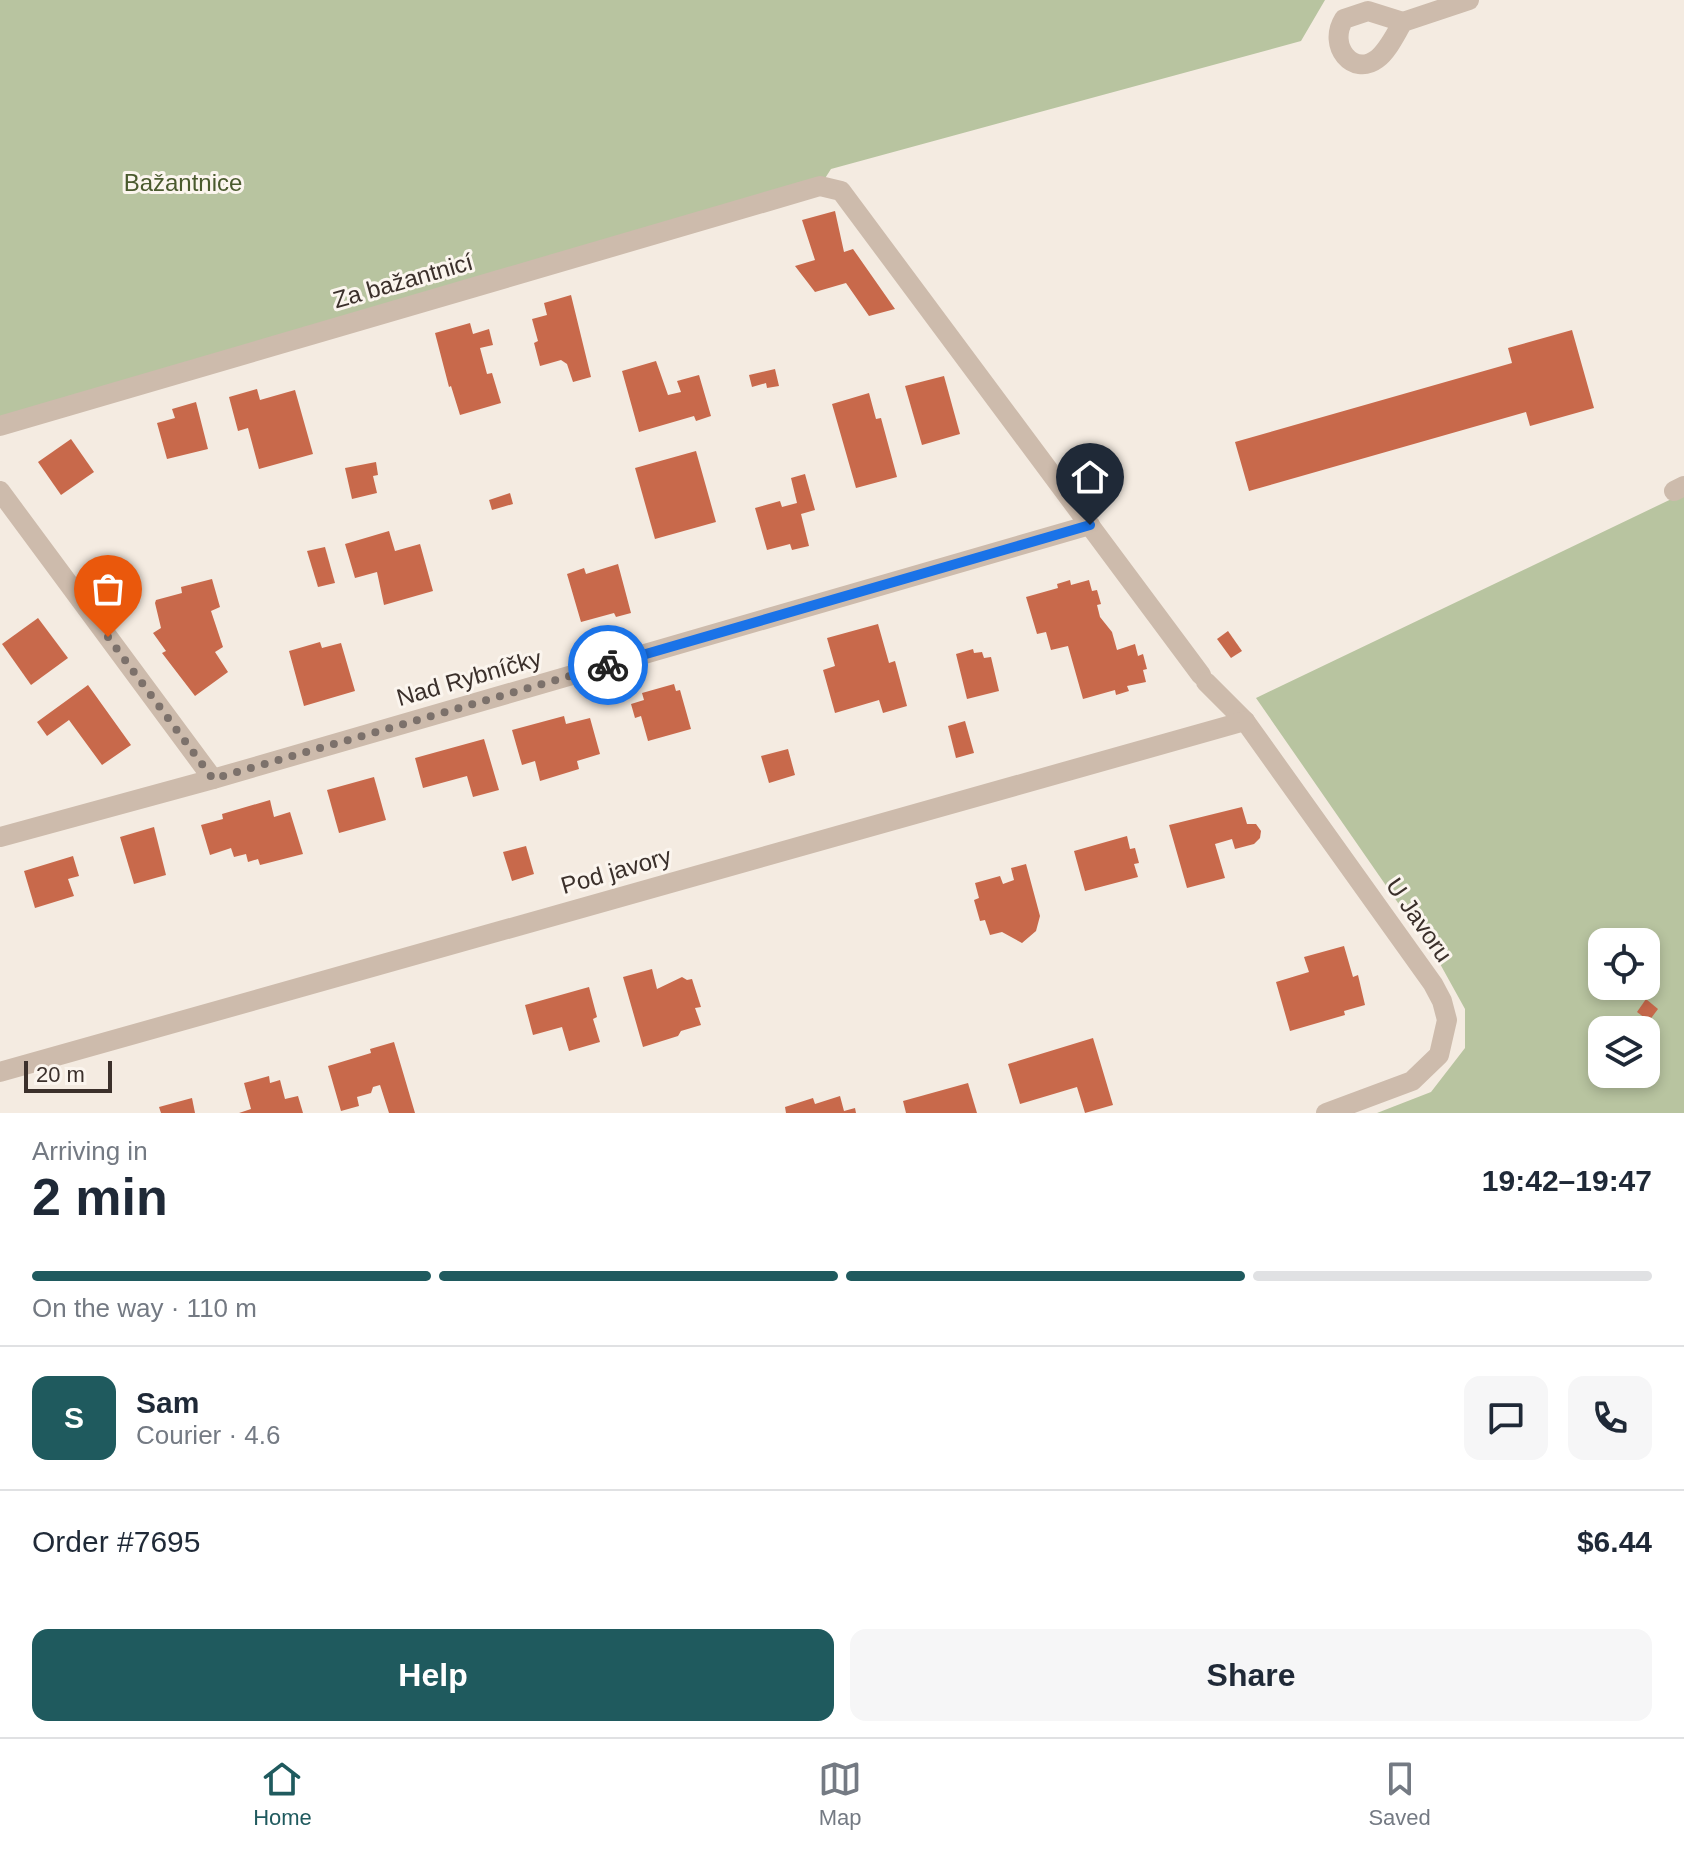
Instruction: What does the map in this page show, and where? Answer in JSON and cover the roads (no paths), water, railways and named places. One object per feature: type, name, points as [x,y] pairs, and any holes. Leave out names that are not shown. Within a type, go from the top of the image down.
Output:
[{"type":"street","points":[[1403,22],[1469,0]]},
{"type":"street","name":"Za bažantnicí","points":[[0,426],[820,186]]},
{"type":"street","name":"U Javoru","points":[[820,186],[841,191],[1204,678],[1245,721],[1433,984],[1447,1020],[1439,1055],[1412,1081],[1326,1113]]},
{"type":"street","points":[[0,491],[213,779]]},
{"type":"street","name":"Nad Rybníčky","points":[[0,837],[213,779],[1090,525]]},
{"type":"street","name":"Pod javory","points":[[0,1072],[1245,721]]},
{"type":"park label","name":"Bažantnice","points":[[183,183]]}]
